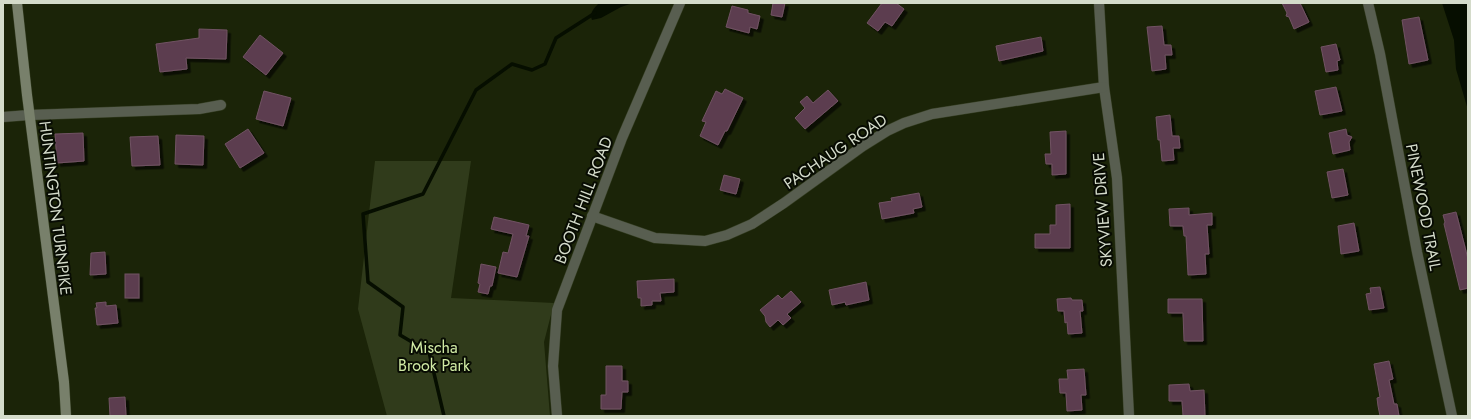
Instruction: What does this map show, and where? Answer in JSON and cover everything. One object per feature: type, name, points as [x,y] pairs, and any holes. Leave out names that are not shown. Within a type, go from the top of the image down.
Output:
[{"type":"main road","name":"HUNTINGTON TURNPIKE","points":[[17,3],[29,115],[64,382],[66,416]]},
{"type":"street","name":"BOOTH HILL ROAD","points":[[556,416],[553,366],[557,310],[622,138],[680,3]]},
{"type":"street","name":"SKYVIEW DRIVE","points":[[1099,3],[1104,87],[1117,178],[1129,416]]},
{"type":"street","name":"PINEWOOD TRAIL","points":[[1368,3],[1380,54],[1417,252],[1452,416]]},
{"type":"street","name":"PACHAUG ROAD","points":[[592,216],[655,238],[705,241],[727,235],[752,224],[784,203],[863,146],[904,123],[932,114],[1104,87]]},
{"type":"street","points":[[3,117],[199,109],[221,105]]},
{"type":"green space","name":"Mischa Brook Park","points":[[375,161],[471,161],[451,298],[554,303],[544,342],[550,416],[387,416],[358,309]]},
{"type":"shaded area","points":[[599,3],[633,3],[621,7],[601,18],[592,20],[592,13]]},
{"type":"shaded area","points":[[1442,3],[1468,3],[1468,110],[1456,69],[1454,40]]},
{"type":"building","points":[[773,3],[785,3],[782,17],[771,15]]},
{"type":"building","points":[[882,3],[896,3],[904,9],[892,26],[885,22],[878,31],[867,23]]},
{"type":"building","points":[[1282,3],[1300,3],[1309,22],[1294,29],[1289,17],[1286,16],[1287,13]]},
{"type":"building","points":[[732,6],[748,10],[748,13],[760,16],[757,29],[750,27],[749,33],[726,27]]},
{"type":"building","points":[[1419,17],[1428,60],[1409,64],[1402,20]]},
{"type":"building","points":[[1162,26],[1164,45],[1171,45],[1172,55],[1165,55],[1166,69],[1152,71],[1147,27]]},
{"type":"building","points":[[199,29],[227,30],[226,59],[186,58],[187,69],[160,72],[156,44],[199,38]]},
{"type":"building","points":[[260,35],[283,53],[266,75],[243,57]]},
{"type":"building","points":[[1041,37],[1043,51],[999,61],[996,46]]},
{"type":"building","points":[[1336,44],[1340,60],[1337,61],[1338,70],[1326,72],[1321,47]]},
{"type":"building","points":[[1336,87],[1342,111],[1320,115],[1315,91]]},
{"type":"building","points":[[725,89],[743,98],[727,131],[725,131],[718,145],[700,136],[706,122],[702,121],[716,91],[722,94]]},
{"type":"building","points":[[828,90],[838,101],[805,129],[795,118],[805,108],[800,102],[807,96],[813,103]]},
{"type":"building","points":[[264,91],[291,98],[283,126],[256,119]]},
{"type":"building","points":[[1170,115],[1172,136],[1179,136],[1180,148],[1173,148],[1174,160],[1162,161],[1156,117]]},
{"type":"building","points":[[248,129],[264,153],[240,168],[225,144]]},
{"type":"building","points":[[1346,129],[1347,135],[1352,137],[1349,142],[1350,150],[1333,154],[1329,133]]},
{"type":"building","points":[[1066,131],[1066,174],[1052,175],[1052,164],[1046,164],[1045,154],[1051,154],[1050,132]]},
{"type":"building","points":[[83,133],[84,161],[57,163],[55,134]]},
{"type":"building","points":[[176,135],[204,136],[203,165],[175,164]]},
{"type":"building","points":[[158,136],[160,165],[132,166],[130,137]]},
{"type":"building","points":[[1343,169],[1348,195],[1332,198],[1327,172]]},
{"type":"building","points":[[724,175],[740,179],[736,194],[720,190]]},
{"type":"building","points":[[919,193],[922,207],[913,209],[914,213],[882,219],[879,203],[892,201],[891,198]]},
{"type":"building","points":[[1070,204],[1070,248],[1035,248],[1035,234],[1050,234],[1050,225],[1056,225],[1056,205]]},
{"type":"building","points":[[1189,208],[1189,215],[1212,213],[1212,225],[1207,225],[1209,254],[1205,254],[1206,274],[1188,275],[1186,236],[1184,236],[1183,226],[1170,226],[1169,209]]},
{"type":"building","points":[[1456,212],[1468,259],[1468,288],[1460,290],[1443,215]]},
{"type":"building","points":[[494,217],[529,225],[526,236],[529,236],[517,277],[498,273],[503,252],[508,253],[513,234],[491,229]]},
{"type":"building","points":[[1354,223],[1359,251],[1341,254],[1338,226]]},
{"type":"building","points":[[105,252],[106,274],[90,275],[91,253]]},
{"type":"building","points":[[481,264],[496,267],[492,286],[490,286],[488,294],[478,292]]},
{"type":"building","points":[[125,274],[139,274],[139,298],[125,298]]},
{"type":"building","points":[[674,279],[674,292],[660,293],[661,301],[652,301],[652,305],[641,306],[641,298],[638,298],[637,281]]},
{"type":"building","points":[[866,282],[869,300],[846,305],[845,302],[832,305],[829,290]]},
{"type":"building","points":[[1380,287],[1384,308],[1369,310],[1366,294],[1371,293],[1370,288]]},
{"type":"building","points":[[791,291],[801,302],[787,314],[791,318],[783,325],[778,320],[770,327],[766,322],[765,316],[760,310],[778,295],[782,299]]},
{"type":"building","points":[[1071,298],[1072,300],[1082,300],[1083,311],[1080,311],[1082,333],[1068,334],[1064,311],[1058,311],[1057,299]]},
{"type":"building","points":[[1168,299],[1202,299],[1203,341],[1184,341],[1183,313],[1168,313]]},
{"type":"building","points":[[106,302],[106,306],[116,305],[118,323],[97,325],[95,308],[97,308],[96,303]]},
{"type":"building","points":[[1389,361],[1393,379],[1389,380],[1394,404],[1397,404],[1399,416],[1380,416],[1378,406],[1377,398],[1380,397],[1374,364]]},
{"type":"building","points":[[606,366],[622,366],[622,381],[628,381],[628,392],[622,392],[621,409],[601,409],[601,395],[606,395]]},
{"type":"building","points":[[1084,369],[1086,395],[1081,395],[1082,410],[1067,411],[1066,393],[1060,393],[1059,379],[1068,379],[1067,370]]},
{"type":"building","points":[[1189,384],[1190,391],[1204,390],[1205,416],[1183,416],[1182,401],[1169,401],[1169,385]]},
{"type":"building","points":[[125,397],[126,416],[110,416],[109,398]]},
{"type":"waterway","points":[[444,416],[429,352],[400,335],[403,307],[368,282],[363,214],[423,194],[476,90],[512,64],[532,70],[545,64],[556,38],[595,13]]}]
